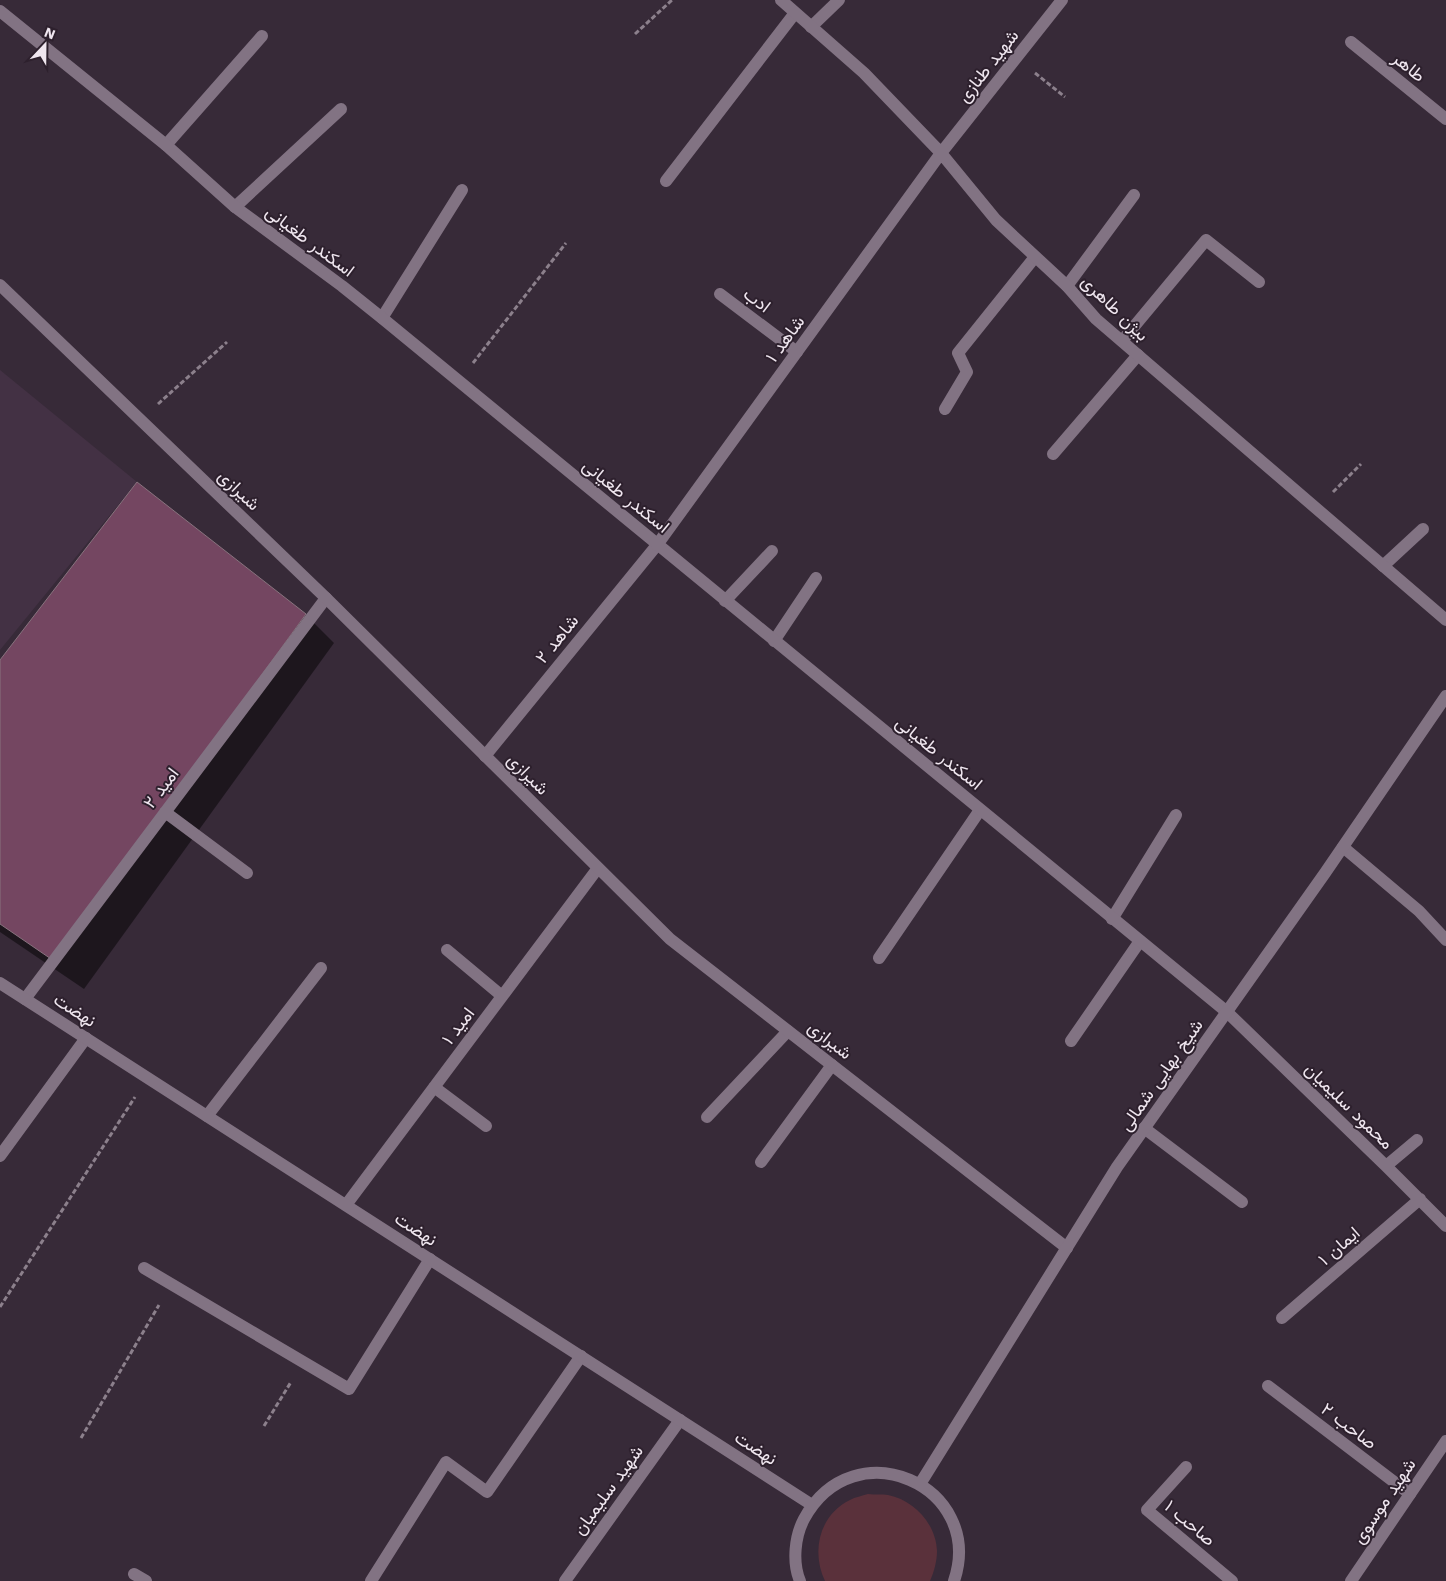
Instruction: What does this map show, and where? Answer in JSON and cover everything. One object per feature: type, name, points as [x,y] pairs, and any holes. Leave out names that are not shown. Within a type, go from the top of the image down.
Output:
[{"type":"street","name":"بیژن طاهری","points":[[781,0],[864,73],[941,153],[996,220],[1067,286],[1096,319],[1446,620]]},
{"type":"street","points":[[811,27],[839,0]]},
{"type":"street","name":"شهید طنازی","points":[[941,153],[1062,0]]},
{"type":"street","name":"اسکندر طغیانی","points":[[0,11],[166,145],[235,207],[382,318],[1227,1012]]},
{"type":"street","points":[[666,181],[795,12]]},
{"type":"street","points":[[166,145],[262,36]]},
{"type":"street","name":"طاهر","points":[[1351,42],[1446,119]]},
{"type":"street","points":[[235,207],[341,109]]},
{"type":"street","name":"شاهد ۱","points":[[658,545],[941,153]]},
{"type":"street","points":[[382,318],[462,190]]},
{"type":"street","points":[[1067,286],[1134,195]]},
{"type":"street","points":[[1122,341],[1206,240],[1259,282]]},
{"type":"street","points":[[945,409],[967,372],[958,352],[1035,257]]},
{"type":"street","name":"شیرازی","points":[[0,285],[326,598],[670,939],[1067,1248]]},
{"type":"street","name":"ادب","points":[[720,294],[797,352]]},
{"type":"street","points":[[1053,454],[1138,355]]},
{"type":"street","points":[[1383,566],[1423,529]]},
{"type":"street","name":"شاهد ۲","points":[[485,756],[658,545]]},
{"type":"street","points":[[725,601],[772,551]]},
{"type":"street","points":[[774,641],[816,578]]},
{"type":"street","name":"امید ۲","points":[[25,999],[326,598]]},
{"type":"street","name":"شیخ بهایی شمالی","points":[[920,1484],[1117,1167],[1343,847],[1446,696]]},
{"type":"street","points":[[879,958],[980,810]]},
{"type":"street","points":[[165,812],[247,873]]},
{"type":"street","points":[[1112,918],[1176,814]]},
{"type":"street","points":[[1343,847],[1420,911],[1446,940]]},
{"type":"street","name":"امید ۱","points":[[346,1205],[598,868]]},
{"type":"street","points":[[1071,1041],[1140,941]]},
{"type":"street","points":[[447,950],[502,996]]},
{"type":"street","points":[[207,1116],[321,968]]},
{"type":"street","name":"نهضت","points":[[0,983],[812,1505]]},
{"type":"street","name":"محمود سلیمیان","points":[[1227,1012],[1446,1226]]},
{"type":"street","points":[[707,1116],[788,1031]]},
{"type":"street","points":[[0,1156],[86,1038]]},
{"type":"street","points":[[761,1162],[832,1065]]},
{"type":"street","points":[[434,1087],[486,1126]]},
{"type":"street","points":[[1144,1128],[1242,1202]]},
{"type":"street","points":[[1386,1166],[1417,1140]]},
{"type":"street","name":"ایمان ۱","points":[[1282,1318],[1420,1199]]},
{"type":"street","points":[[144,1268],[349,1389],[430,1259]]},
{"type":"street","points":[[371,1581],[446,1462],[487,1492],[581,1356]]},
{"type":"street","name":"صاحب ۲","points":[[1268,1386],[1410,1494]]},
{"type":"street","name":"شهید سلیمیان","points":[[565,1581],[680,1420]]},
{"type":"street","name":"شهید موسوی","points":[[1351,1581],[1446,1441]]},
{"type":"street","name":"صاحب ۱","points":[[1186,1467],[1147,1510],[1232,1581]]},
{"type":"street","points":[[800,1581],[795,1553],[800,1527],[812,1505],[829,1488],[850,1477],[874,1472],[898,1475],[920,1484],[939,1500],[952,1520],[959,1544],[958,1568],[954,1581]]},
{"type":"street","points":[[134,1574],[146,1581]]},
{"type":"path","points":[[635,34],[672,0]]},
{"type":"path","points":[[1017,58],[1065,97]]},
{"type":"path","points":[[459,382],[566,243]]},
{"type":"path","points":[[141,419],[227,342]]},
{"type":"path","points":[[1316,508],[1362,464]]},
{"type":"path","points":[[0,1307],[148,1078]]},
{"type":"path","points":[[81,1438],[172,1284]]},
{"type":"path","points":[[264,1426],[304,1362]]},
{"type":"shaded area","points":[[0,370],[137,482],[0,650]]},
{"type":"shaded area","points":[[868,1494],[888,1495],[898,1498],[915,1508],[928,1523],[936,1541],[937,1551],[930,1581],[825,1581],[821,1570],[819,1547],[825,1525],[839,1507],[852,1499]]},
{"type":"building","points":[[137,482],[306,614],[54,961],[0,924],[0,660]]}]
